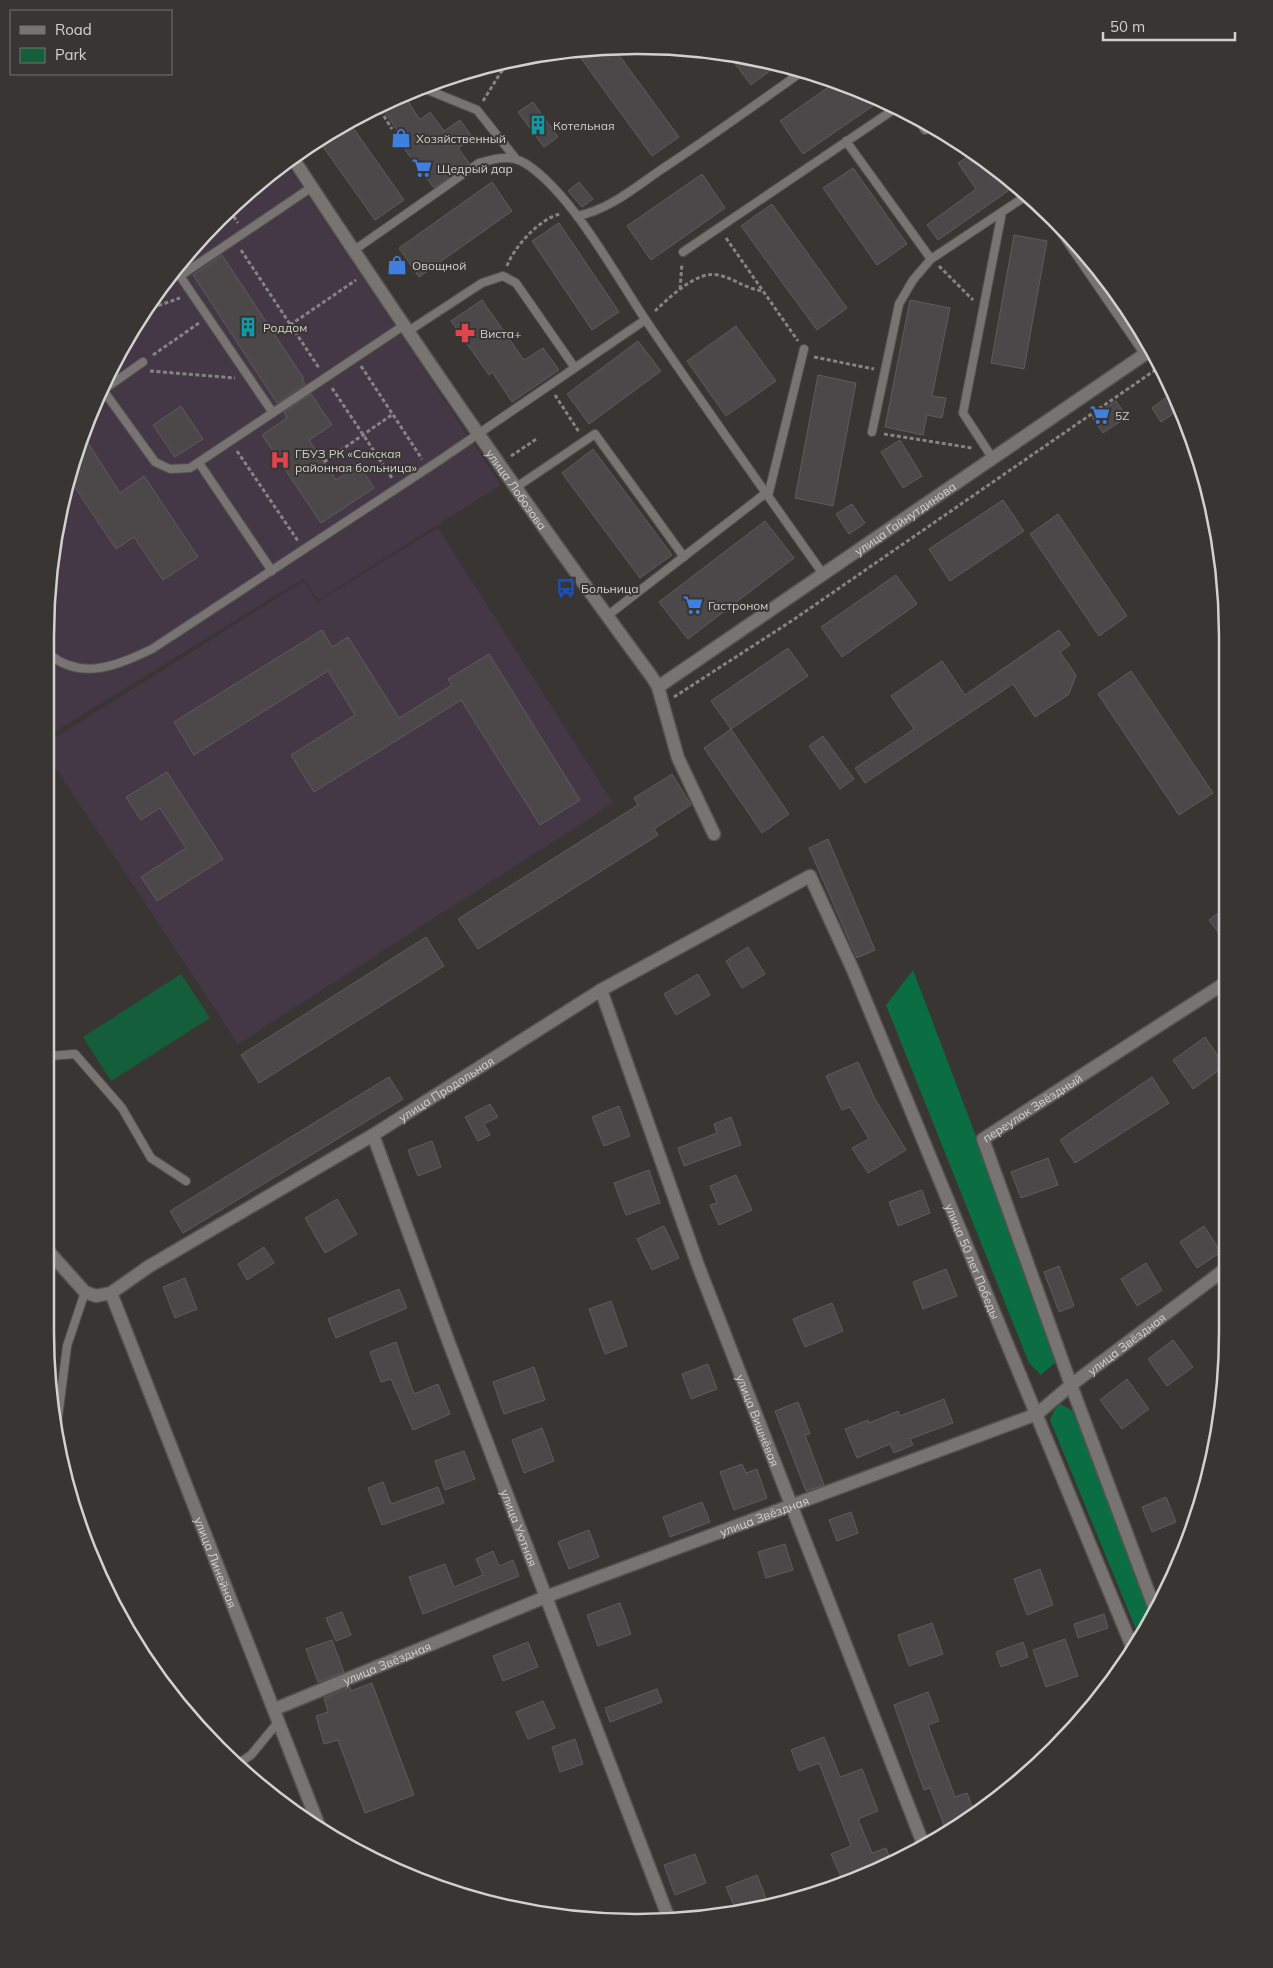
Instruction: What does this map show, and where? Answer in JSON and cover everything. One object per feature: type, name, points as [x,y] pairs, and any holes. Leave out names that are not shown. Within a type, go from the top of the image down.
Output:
[{"type":"street","name":"улица Лобозова","points":[[296,164],[477,435],[607,616],[661,695],[678,758],[714,834]]},
{"type":"street","name":"улица Гайнутдинова","points":[[661,695],[823,574],[990,454],[1146,354]]},
{"type":"street","name":"улица Продольная","points":[[111,1293],[148,1266],[373,1135],[601,990],[810,876]]},
{"type":"street","name":"улица 50 лет Победы","points":[[810,876],[853,970],[1130,1641]]},
{"type":"street","name":"переулок Звёздный","points":[[1071,1385],[983,1139],[1219,987]]},
{"type":"street","name":"улица Вишнёвая","points":[[601,990],[699,1268],[921,1839]]},
{"type":"street","name":"улица Уютная","points":[[373,1135],[449,1343],[548,1596],[667,1913]]},
{"type":"street","points":[[54,1257],[85,1292],[96,1296],[111,1293]]},
{"type":"street","name":"улица Звёздная","points":[[277,1715],[548,1596],[793,1507],[1037,1414],[1071,1385],[1219,1274]]},
{"type":"street","name":"улица Линейная","points":[[111,1293],[316,1818]]},
{"type":"street","points":[[1071,1385],[1152,1602]]},
{"type":"lane","points":[[577,216],[593,213],[611,203],[708,139],[795,76]]},
{"type":"lane","points":[[431,91],[477,110],[516,159]]},
{"type":"lane","points":[[683,252],[890,112]]},
{"type":"lane","points":[[846,141],[931,259]]},
{"type":"lane","points":[[353,251],[479,163],[499,156],[516,159],[532,167],[577,216],[645,320],[823,574]]},
{"type":"lane","points":[[273,414],[180,276],[312,187]]},
{"type":"lane","points":[[872,432],[900,304],[912,280],[931,259],[1022,199]]},
{"type":"lane","points":[[990,454],[962,413],[1002,212]]},
{"type":"lane","points":[[1079,257],[1133,332]]},
{"type":"lane","points":[[106,396],[155,462],[170,469],[180,470],[199,463],[356,358],[482,283],[503,276],[516,283],[575,368]]},
{"type":"lane","points":[[54,658],[67,666],[88,670],[104,669],[126,662],[152,649],[428,468],[645,320]]},
{"type":"lane","points":[[607,616],[767,495],[804,349]]},
{"type":"lane","points":[[112,382],[143,362]]},
{"type":"lane","points":[[515,488],[595,434],[684,557]]},
{"type":"lane","points":[[199,463],[272,571]]},
{"type":"lane","points":[[54,1056],[75,1054],[122,1108],[151,1158],[186,1181]]},
{"type":"lane","points":[[59,1409],[67,1346],[85,1292]]},
{"type":"lane","points":[[242,1761],[251,1755],[277,1715]]},
{"type":"path","points":[[477,110],[504,70]]},
{"type":"path","points":[[382,113],[392,129]]},
{"type":"path","points":[[503,276],[510,259],[526,238],[542,224],[555,215],[562,213],[577,216]]},
{"type":"path","points":[[718,227],[810,356],[884,371]]},
{"type":"path","points":[[234,239],[398,488]]},
{"type":"path","points":[[680,289],[683,252]]},
{"type":"path","points":[[931,259],[983,309]]},
{"type":"path","points":[[290,325],[367,272]]},
{"type":"path","points":[[645,320],[680,289],[710,274],[726,278],[748,289],[763,291]]},
{"type":"path","points":[[157,306],[192,294]]},
{"type":"path","points":[[208,317],[143,362],[151,372],[249,379]]},
{"type":"path","points":[[356,358],[428,468]]},
{"type":"path","points":[[661,695],[793,620],[1154,370]]},
{"type":"path","points":[[549,386],[586,440]]},
{"type":"path","points":[[324,462],[393,414]]},
{"type":"path","points":[[872,432],[990,454]]},
{"type":"path","points":[[498,464],[538,438]]},
{"type":"path","points":[[235,448],[301,546]]},
{"type":"shaded area","name":"ГБУЗ РК «Сакская районная больница»","points":[[289,169],[501,485],[318,600],[304,578],[54,733],[55,598],[59,560],[74,486],[98,413],[132,345],[174,282],[224,224],[252,198]]},
{"type":"shaded area","points":[[438,528],[613,803],[238,1044],[54,765],[54,738],[304,581],[317,602]]},
{"type":"green space","points":[[913,970],[1060,1358],[1041,1375],[1029,1363],[886,1005]]},
{"type":"green space","points":[[181,974],[210,1018],[111,1081],[83,1037]]},
{"type":"green space","points":[[1061,1404],[1073,1411],[1149,1608],[1136,1630],[1050,1420],[1055,1409]]},
{"type":"building","points":[[618,54],[679,137],[652,156],[580,57]]},
{"type":"building","points":[[734,62],[771,70],[751,85]]},
{"type":"building","points":[[829,87],[874,105],[803,154],[780,121]]},
{"type":"building","points":[[408,101],[420,120],[430,112],[444,131],[460,120],[473,138],[458,148],[469,163],[434,188],[396,138],[400,135],[385,111]]},
{"type":"building","name":"Котельная","points":[[533,102],[558,137],[544,147],[518,112]]},
{"type":"building","points":[[353,128],[404,200],[375,220],[323,146]]},
{"type":"building","points":[[967,157],[1002,183],[1008,191],[938,240],[927,225],[976,189],[958,163]]},
{"type":"building","points":[[853,168],[907,244],[877,265],[823,188]]},
{"type":"building","points":[[702,174],[725,208],[651,260],[627,226]]},
{"type":"building","points":[[492,182],[512,211],[419,277],[399,248]]},
{"type":"building","points":[[579,182],[593,199],[582,207],[568,191]]},
{"type":"building","points":[[772,204],[847,308],[817,330],[741,226]]},
{"type":"building","points":[[559,223],[619,312],[592,330],[532,241]]},
{"type":"building","points":[[1014,235],[1047,241],[1024,369],[991,363]]},
{"type":"building","name":"Роддом","points":[[222,255],[304,379],[302,380],[305,384],[277,403],[193,275]]},
{"type":"building","points":[[482,300],[524,360],[543,348],[559,370],[512,402],[492,372],[489,375],[451,321]]},
{"type":"building","points":[[910,300],[950,308],[932,396],[946,398],[942,418],[927,415],[923,435],[885,427]]},
{"type":"building","points":[[736,326],[776,381],[726,416],[687,361]]},
{"type":"building","points":[[638,341],[661,371],[589,424],[567,394]]},
{"type":"building","points":[[818,375],[856,383],[833,506],[795,498]]},
{"type":"building","points":[[311,394],[332,425],[309,440],[336,480],[359,465],[374,488],[321,523],[262,435],[287,418],[284,412]]},
{"type":"building","points":[[1167,396],[1175,413],[1161,422],[1152,408]]},
{"type":"building","points":[[1116,401],[1127,417],[1103,433],[1092,417]]},
{"type":"building","points":[[181,406],[203,439],[175,457],[153,425]]},
{"type":"building","points":[[900,440],[922,476],[903,488],[881,452]]},
{"type":"building","points":[[88,442],[120,493],[144,476],[198,557],[163,580],[134,537],[116,549],[74,486]]},
{"type":"building","points":[[593,449],[672,555],[640,578],[562,473]]},
{"type":"building","points":[[1003,500],[1024,531],[950,581],[929,549]]},
{"type":"building","points":[[852,504],[865,523],[849,534],[836,514]]},
{"type":"building","points":[[1058,514],[1127,616],[1099,636],[1030,534]]},
{"type":"building","points":[[765,521],[794,558],[688,639],[659,602]]},
{"type":"building","points":[[896,575],[917,604],[842,657],[821,627]]},
{"type":"building","points":[[322,630],[332,647],[348,637],[399,718],[452,685],[448,679],[489,654],[580,800],[540,825],[461,700],[314,792],[291,755],[355,715],[328,671],[194,755],[174,722]]},
{"type":"building","points":[[1059,630],[1070,645],[1060,652],[1076,675],[1069,694],[1035,717],[1013,684],[865,783],[855,768],[914,729],[891,696],[942,661],[965,695]]},
{"type":"building","points":[[788,648],[808,676],[731,729],[711,701]]},
{"type":"building","points":[[1131,671],[1213,793],[1179,815],[1098,694]]},
{"type":"building","points":[[731,729],[789,814],[762,833],[704,748]]},
{"type":"building","points":[[823,736],[854,779],[840,789],[809,746]]},
{"type":"building","points":[[167,772],[223,859],[157,901],[141,877],[186,848],[160,808],[141,820],[126,797]]},
{"type":"building","points":[[672,774],[691,805],[654,829],[658,835],[478,949],[458,919],[638,805],[634,798]]},
{"type":"building","points":[[828,839],[875,950],[857,958],[809,848]]},
{"type":"building","points":[[1219,912],[1219,933],[1209,920]]},
{"type":"building","points":[[426,937],[444,966],[259,1083],[241,1055]]},
{"type":"building","points":[[748,947],[765,974],[742,988],[726,961]]},
{"type":"building","points":[[698,974],[710,995],[676,1015],[664,994]]},
{"type":"building","points":[[1205,1037],[1219,1057],[1219,1070],[1193,1089],[1173,1060]]},
{"type":"building","points":[[858,1062],[875,1099],[906,1150],[868,1173],[852,1148],[869,1139],[850,1107],[842,1110],[826,1076]]},
{"type":"building","points":[[389,1077],[403,1099],[183,1233],[170,1211]]},
{"type":"building","points":[[1152,1077],[1169,1103],[1075,1163],[1060,1140]]},
{"type":"building","points":[[490,1104],[498,1117],[484,1124],[490,1135],[478,1141],[465,1117]]},
{"type":"building","points":[[619,1106],[630,1136],[604,1146],[592,1117]]},
{"type":"building","points":[[731,1117],[741,1145],[684,1166],[678,1148],[717,1133],[714,1124]]},
{"type":"building","points":[[432,1141],[441,1167],[418,1176],[408,1150]]},
{"type":"building","points":[[1048,1158],[1058,1185],[1021,1198],[1011,1172]]},
{"type":"building","points":[[649,1170],[660,1203],[626,1215],[614,1183]]},
{"type":"building","points":[[736,1175],[752,1210],[719,1225],[710,1205],[717,1203],[710,1186]]},
{"type":"building","points":[[922,1190],[930,1213],[898,1226],[889,1202]]},
{"type":"building","points":[[337,1199],[357,1234],[325,1253],[305,1218]]},
{"type":"building","points":[[664,1226],[679,1258],[652,1270],[637,1239]]},
{"type":"building","points":[[1204,1226],[1219,1249],[1219,1253],[1197,1268],[1180,1242]]},
{"type":"building","points":[[264,1247],[274,1263],[247,1280],[238,1264]]},
{"type":"building","points":[[1146,1263],[1162,1290],[1137,1306],[1121,1279]]},
{"type":"building","points":[[1059,1266],[1074,1306],[1059,1312],[1044,1272]]},
{"type":"building","points":[[946,1269],[957,1296],[923,1309],[913,1282]]},
{"type":"building","points":[[185,1278],[197,1309],[175,1318],[163,1287]]},
{"type":"building","points":[[399,1289],[407,1308],[336,1338],[328,1319]]},
{"type":"building","points":[[611,1301],[627,1346],[605,1354],[589,1309]]},
{"type":"building","points":[[832,1303],[843,1331],[805,1347],[793,1319]]},
{"type":"building","points":[[1173,1340],[1193,1367],[1167,1386],[1148,1359]]},
{"type":"building","points":[[396,1342],[414,1394],[438,1384],[450,1414],[413,1430],[391,1379],[381,1382],[370,1352]]},
{"type":"building","points":[[708,1364],[717,1389],[691,1399],[682,1374]]},
{"type":"building","points":[[534,1367],[545,1400],[504,1414],[493,1382]]},
{"type":"building","points":[[1127,1379],[1149,1409],[1122,1429],[1100,1400]]},
{"type":"building","points":[[944,1399],[953,1423],[910,1439],[913,1445],[894,1453],[890,1444],[857,1458],[845,1429],[868,1420],[869,1423],[898,1411],[900,1416]]},
{"type":"building","points":[[798,1402],[810,1434],[805,1435],[824,1485],[806,1491],[775,1411]]},
{"type":"building","points":[[542,1428],[554,1461],[524,1473],[512,1440]]},
{"type":"building","points":[[464,1451],[475,1479],[445,1490],[435,1461]]},
{"type":"building","points":[[742,1464],[746,1473],[757,1469],[767,1498],[734,1510],[720,1472]]},
{"type":"building","points":[[383,1482],[391,1504],[438,1487],[444,1503],[382,1525],[368,1488]]},
{"type":"building","points":[[1166,1497],[1176,1522],[1152,1532],[1142,1507]]},
{"type":"building","points":[[702,1502],[710,1522],[670,1537],[663,1517]]},
{"type":"building","points":[[851,1512],[858,1533],[837,1541],[829,1520]]},
{"type":"building","points":[[589,1530],[599,1557],[569,1569],[558,1542]]},
{"type":"building","points":[[785,1544],[793,1570],[766,1578],[758,1552]]},
{"type":"building","points":[[493,1551],[499,1566],[513,1560],[519,1576],[423,1614],[409,1577],[445,1564],[454,1587],[483,1575],[476,1559]]},
{"type":"building","points":[[1040,1569],[1053,1605],[1027,1615],[1014,1579]]},
{"type":"building","points":[[620,1603],[631,1634],[598,1646],[587,1615]]},
{"type":"building","points":[[342,1612],[351,1635],[336,1641],[326,1618]]},
{"type":"building","points":[[1104,1614],[1108,1628],[1078,1638],[1074,1624]]},
{"type":"building","points":[[932,1623],[943,1654],[909,1666],[898,1635]]},
{"type":"building","points":[[1065,1639],[1078,1676],[1046,1687],[1033,1650]]},
{"type":"building","points":[[332,1640],[344,1672],[318,1682],[306,1649]]},
{"type":"building","points":[[528,1642],[538,1667],[503,1681],[493,1656]]},
{"type":"building","points":[[1023,1642],[1028,1657],[1001,1667],[996,1652]]},
{"type":"building","points":[[372,1683],[414,1795],[365,1813],[338,1740],[324,1744],[316,1716],[328,1712],[324,1698],[350,1687],[351,1691]]},
{"type":"building","points":[[657,1689],[662,1702],[610,1722],[605,1708]]},
{"type":"building","points":[[928,1692],[939,1721],[928,1725],[955,1797],[967,1793],[972,1807],[944,1826],[930,1788],[924,1790],[894,1705]]},
{"type":"building","points":[[543,1701],[555,1728],[528,1739],[516,1712]]},
{"type":"building","points":[[824,1737],[840,1777],[862,1769],[878,1811],[858,1819],[872,1853],[886,1848],[889,1856],[841,1877],[831,1854],[851,1846],[819,1763],[799,1771],[791,1750]]},
{"type":"building","points":[[575,1739],[583,1764],[560,1772],[552,1747]]},
{"type":"building","points":[[695,1854],[706,1883],[675,1895],[664,1865]]},
{"type":"building","points":[[757,1875],[766,1899],[734,1906],[726,1887]]},
{"type":"place","name":"Котельная","points":[[538,125]]},
{"type":"place","name":"Хозяйственный","points":[[401,138]]},
{"type":"place","name":"Щедрый дар","points":[[422,168]]},
{"type":"place","name":"Овощной","points":[[397,265]]},
{"type":"place","name":"Роддом","points":[[248,327]]},
{"type":"place","name":"Виста+","points":[[465,333]]},
{"type":"place","name":"5Z","points":[[1100,415]]},
{"type":"place","name":"ГБУЗ РК «Сакская районная больница»","points":[[280,460]]},
{"type":"place","name":"Больница","points":[[566,588]]},
{"type":"place","name":"Гастроном","points":[[693,605]]}]
